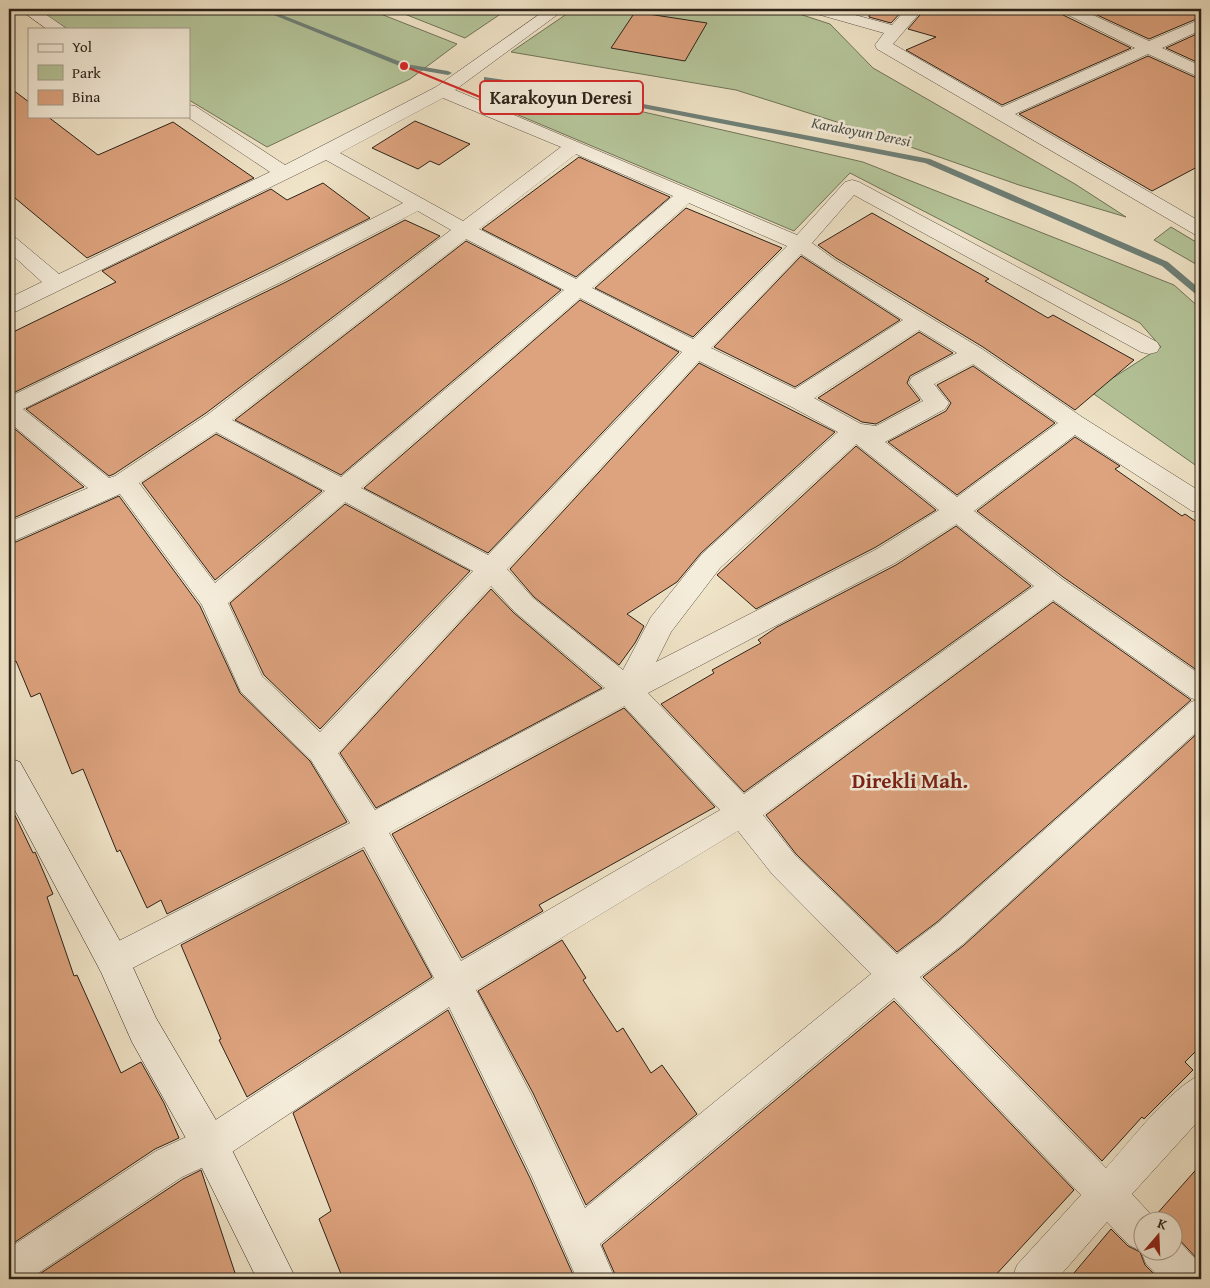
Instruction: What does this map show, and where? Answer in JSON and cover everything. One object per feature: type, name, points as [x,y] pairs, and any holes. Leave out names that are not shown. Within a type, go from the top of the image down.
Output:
[{"type":"street","points":[[27,9],[57,28]]},
{"type":"street","points":[[9,306],[326,153],[442,92],[557,9]]},
{"type":"street","points":[[816,9],[894,31]]},
{"type":"street","points":[[915,9],[883,45],[1201,230]]},
{"type":"street","points":[[1068,9],[1201,73]]},
{"type":"street","points":[[1000,114],[1201,24]]},
{"type":"street","points":[[442,92],[574,146],[800,244],[828,264],[974,354],[1074,423],[1201,504]]},
{"type":"street","points":[[190,111],[284,173]]},
{"type":"street","points":[[9,534],[115,485],[215,421],[574,146]]},
{"type":"street","points":[[326,153],[578,290],[796,398],[855,431],[1053,586],[1201,690]]},
{"type":"street","points":[[321,751],[696,350],[800,244],[852,186],[1149,347]]},
{"type":"street","points":[[213,600],[578,290],[686,195]]},
{"type":"street","points":[[9,406],[276,276],[418,203]]},
{"type":"street","points":[[9,242],[57,284]]},
{"type":"street","points":[[796,398],[919,320]]},
{"type":"street","points":[[855,431],[879,435],[937,403],[920,382],[974,354]]},
{"type":"street","points":[[9,410],[115,485],[213,600],[251,684],[321,751],[370,828],[456,984],[579,1237],[596,1279]]},
{"type":"street","points":[[215,421],[491,569],[524,605],[626,690],[742,813],[784,865],[895,975],[1132,1221]]},
{"type":"street","points":[[113,961],[370,828],[626,690],[886,556],[956,511],[1074,423]]},
{"type":"street","points":[[626,690],[661,625],[711,561],[855,431]]},
{"type":"street","points":[[9,1270],[169,1164],[210,1144],[456,984],[742,813],[1053,586]]},
{"type":"street","points":[[579,1237],[895,975],[950,934],[1201,711]]},
{"type":"street","points":[[9,771],[113,961],[144,1030],[210,1144],[277,1279]]},
{"type":"street","points":[[1031,1279],[1108,1196],[1169,1125],[1201,1093]]},
{"type":"street","points":[[1170,1260],[1188,1279]]},
{"type":"green space","points":[[34,9],[368,9],[457,44],[410,79],[267,147],[190,101],[190,28],[66,28]]},
{"type":"green space","points":[[392,9],[508,9],[465,38]]},
{"type":"green space","points":[[574,9],[784,9],[830,24],[873,68],[1075,184],[1126,217],[1019,185],[862,130],[736,90],[511,52]]},
{"type":"green space","points":[[488,82],[604,103],[863,162],[1174,285],[1201,309],[1201,469],[1091,392],[1161,347],[1140,323],[850,173],[794,231],[485,101]]},
{"type":"green space","points":[[1171,227],[1201,245],[1201,267],[1154,240]]},
{"type":"building","points":[[870,9],[904,9],[891,23],[869,17]]},
{"type":"building","points":[[925,9],[1058,9],[1061,14],[1131,48],[1002,105],[906,50],[936,37],[908,29]]},
{"type":"building","points":[[1084,9],[1201,9],[1201,17],[1149,39]]},
{"type":"building","points":[[635,12],[707,23],[685,61],[611,48]]},
{"type":"building","points":[[1201,32],[1201,64],[1166,48]]},
{"type":"building","points":[[1148,56],[1201,80],[1201,165],[1152,191],[1019,114]]},
{"type":"building","points":[[9,87],[28,101],[28,118],[50,118],[98,155],[173,122],[254,178],[87,258],[9,193]]},
{"type":"building","points":[[415,121],[470,144],[439,165],[430,161],[418,169],[372,148]]},
{"type":"building","points":[[579,157],[670,197],[576,277],[482,229]]},
{"type":"building","points":[[323,183],[370,218],[9,395],[9,334],[116,282],[102,271],[271,189],[287,200]]},
{"type":"building","points":[[686,208],[782,248],[693,337],[595,288]]},
{"type":"building","points":[[872,213],[989,279],[985,281],[1048,318],[1053,315],[1134,360],[1075,410],[983,347],[836,258],[818,245]]},
{"type":"building","points":[[405,220],[440,236],[206,413],[114,474],[109,476],[26,409],[284,283]]},
{"type":"building","points":[[466,241],[561,290],[341,475],[235,420]]},
{"type":"building","points":[[801,256],[900,320],[795,387],[714,347]]},
{"type":"building","points":[[580,300],[679,352],[488,553],[364,488]]},
{"type":"building","points":[[919,332],[953,353],[910,376],[907,383],[920,400],[876,424],[862,422],[818,398]]},
{"type":"building","points":[[699,363],[835,432],[701,553],[677,582],[627,614],[644,626],[635,643],[619,665],[534,597],[510,569]]},
{"type":"building","points":[[973,366],[1055,423],[957,495],[888,442],[946,411],[951,403],[937,385]]},
{"type":"building","points":[[9,424],[84,487],[9,520]]},
{"type":"building","points":[[216,434],[322,491],[215,580],[142,483]]},
{"type":"building","points":[[1075,437],[1120,466],[1115,469],[1182,516],[1185,514],[1201,525],[1201,673],[1063,577],[977,511]]},
{"type":"building","points":[[856,446],[936,510],[876,547],[756,609],[717,575]]},
{"type":"building","points":[[119,496],[200,606],[240,693],[310,761],[347,822],[167,914],[161,900],[147,908],[120,850],[117,852],[83,769],[72,774],[40,693],[31,697],[16,661],[9,664],[9,545]]},
{"type":"building","points":[[345,504],[470,571],[320,729],[264,675],[230,603]]},
{"type":"building","points":[[956,526],[1031,586],[744,792],[661,704],[714,673],[712,670],[761,643],[758,640],[777,627],[896,565]]},
{"type":"building","points":[[491,589],[514,613],[602,688],[376,808],[340,753]]},
{"type":"building","points":[[1053,602],[1191,700],[937,922],[897,952],[796,854],[766,815]]},
{"type":"building","points":[[624,708],[715,807],[539,905],[543,911],[462,958],[392,834]]},
{"type":"building","points":[[1201,730],[1201,1046],[1185,1062],[1193,1070],[1144,1119],[1142,1117],[1102,1161],[923,977],[963,946]]},
{"type":"building","points":[[9,803],[33,853],[35,852],[53,894],[47,897],[74,976],[77,975],[121,1073],[141,1062],[164,1103],[179,1138],[155,1149],[9,1246]]},
{"type":"building","points":[[363,850],[432,977],[247,1097],[219,1040],[221,1039],[181,945]]},
{"type":"building","points":[[562,940],[586,978],[583,980],[617,1032],[623,1028],[651,1073],[662,1065],[697,1114],[586,1205],[533,1093],[478,991]]},
{"type":"building","points":[[894,1001],[1074,1190],[992,1279],[617,1279],[602,1245]]},
{"type":"building","points":[[448,1010],[530,1178],[575,1279],[343,1279],[319,1219],[331,1211],[293,1113]]},
{"type":"building","points":[[1201,1164],[1201,1263],[1182,1243],[1182,1210],[1160,1210]]},
{"type":"building","points":[[201,1170],[237,1279],[32,1279],[183,1179]]},
{"type":"building","points":[[1111,1229],[1132,1248],[1132,1260],[1143,1260],[1145,1265],[1159,1279],[1069,1279]]},
{"type":"waterway","name":"Karakoyun Deresi","points":[[262,9],[404,66],[448,73]]},
{"type":"waterway","name":"Karakoyun Deresi","points":[[487,79],[560,90],[927,161],[1165,264],[1201,294]]},
{"type":"place","name":"Karakoyun Deresi","points":[[404,66]]},
{"type":"district","name":"Direkli Mah.","points":[[910,781]]}]
